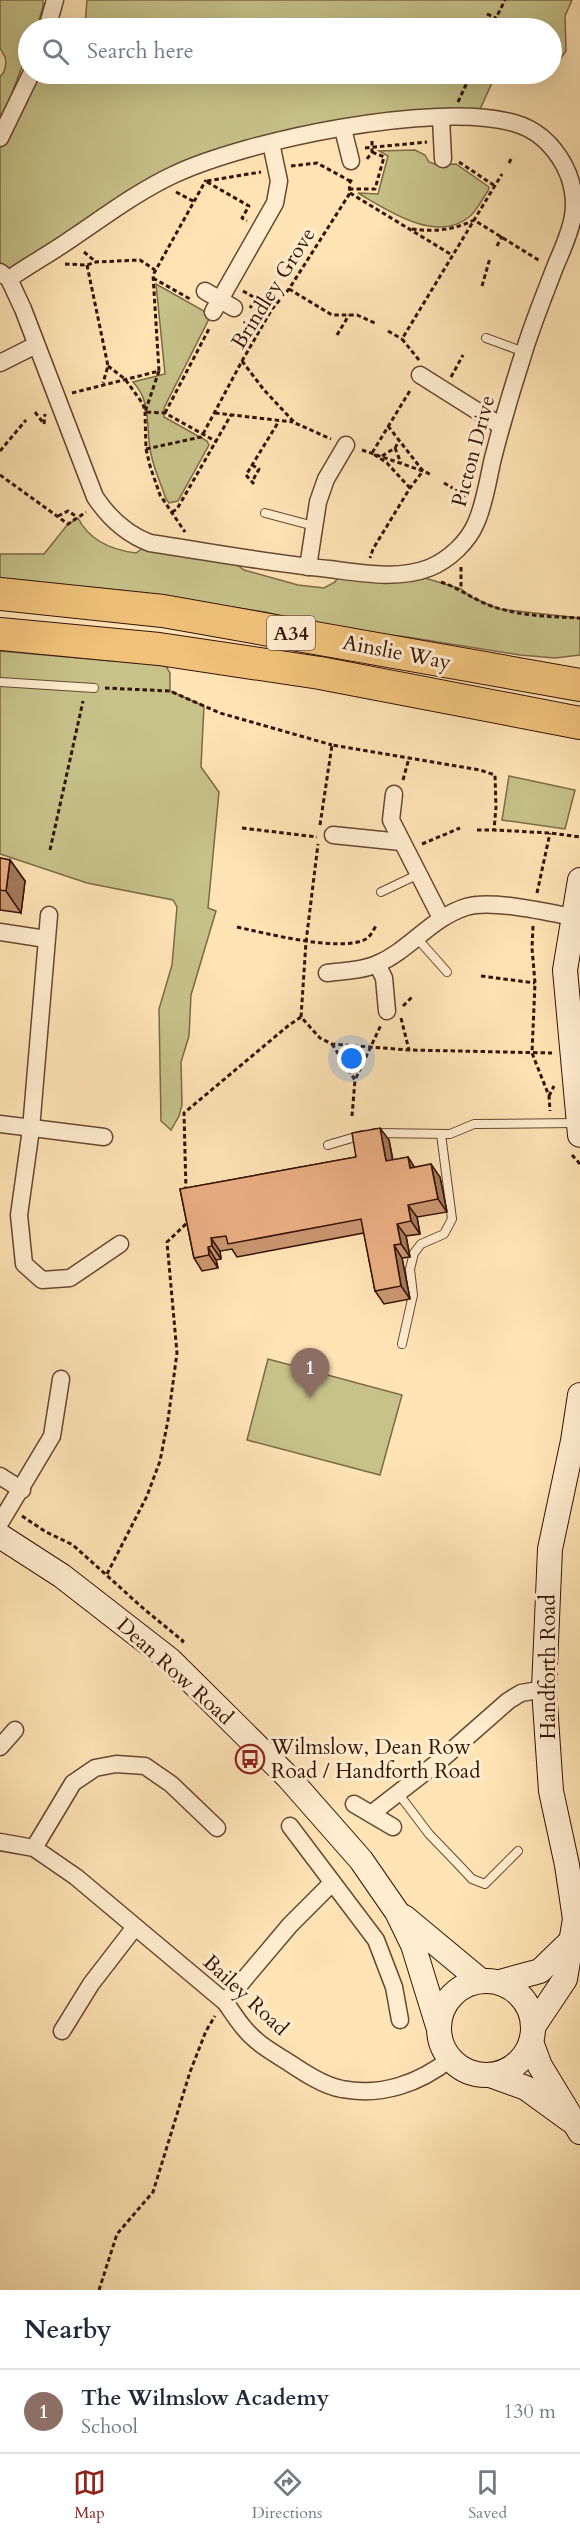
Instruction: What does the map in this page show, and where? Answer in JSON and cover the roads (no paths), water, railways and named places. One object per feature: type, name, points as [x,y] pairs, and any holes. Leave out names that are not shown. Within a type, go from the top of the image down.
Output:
[{"type":"highway","name":"Ainslie Way","points":[[0,594],[163,611],[580,685]]},
{"type":"highway","name":"Ainslie Way","points":[[0,634],[159,649],[320,673],[580,723]]},
{"type":"main road","points":[[579,1129],[565,970],[580,879]]},
{"type":"main road","name":"Handforth Road","points":[[532,2035],[565,1979],[575,1919],[574,1864],[551,1791],[544,1689],[550,1549],[573,1441],[580,1395]]},
{"type":"main road","name":"Dean Row Road","points":[[0,1536],[62,1576],[170,1660],[288,1777],[361,1860],[398,1912],[413,1945],[438,2026]]},
{"type":"main road","name":"Dean Row Road","points":[[398,1912],[491,1982]]},
{"type":"main road","points":[[572,1940],[540,1971],[463,1986],[446,2002],[438,2026],[439,2038],[450,2059],[463,2069],[477,2074],[490,2075],[526,2088],[576,2127]]},
{"type":"main road","points":[[491,1982],[510,1987],[525,2002],[531,2012],[532,2035],[540,2066],[576,2127]]},
{"type":"main road","points":[[490,2075],[505,2071],[516,2064],[525,2055],[532,2035]]},
{"type":"street","points":[[50,18],[56,0]]},
{"type":"street","points":[[0,138],[26,84]]},
{"type":"street","points":[[439,158],[446,118]]},
{"type":"street","name":"Picton Drive","points":[[446,118],[514,123],[538,135],[555,151],[569,175],[574,207],[568,236],[524,352],[501,426],[478,520],[459,547],[431,567],[401,573],[368,573],[308,567],[150,543],[134,536],[108,515],[95,497],[23,309],[4,275],[36,262],[158,182],[212,159],[271,143],[371,124],[446,118]]},
{"type":"street","points":[[344,129],[353,169]]},
{"type":"street","points":[[234,308],[212,307],[276,203],[279,190],[271,143]]},
{"type":"street","points":[[0,363],[36,345]]},
{"type":"street","points":[[425,378],[501,426]]},
{"type":"street","points":[[308,567],[322,489],[346,445]]},
{"type":"street","points":[[394,794],[391,820],[441,918]]},
{"type":"street","points":[[326,836],[404,847]]},
{"type":"street","points":[[327,973],[358,970],[377,964],[441,918],[468,906],[487,905],[572,917]]},
{"type":"street","points":[[49,915],[31,1129],[19,1215],[24,1264],[42,1280],[70,1278],[120,1244]]},
{"type":"street","points":[[0,932],[46,939]]},
{"type":"street","points":[[377,964],[384,978],[393,1011]]},
{"type":"street","points":[[0,1124],[104,1137]]},
{"type":"street","points":[[0,1523],[22,1490],[52,1436],[60,1378]]},
{"type":"street","points":[[0,1476],[22,1490]]},
{"type":"street","points":[[371,1814],[442,1759],[508,1701],[521,1693],[544,1689]]},
{"type":"street","points":[[0,1747],[15,1730]]},
{"type":"street","points":[[34,1848],[73,1783],[95,1768],[116,1764],[145,1766],[171,1784],[217,1828]]},
{"type":"street","points":[[354,1804],[393,1827]]},
{"type":"street","points":[[290,1826],[375,1940],[394,1987],[400,2020]]},
{"type":"street","name":"Bailey Road","points":[[0,1842],[34,1848],[76,1877],[225,2002],[243,2028],[260,2044],[304,2072],[340,2089],[368,2091],[396,2088],[420,2078],[450,2059]]},
{"type":"street","points":[[225,2002],[290,1925],[332,1883]]},
{"type":"street","points":[[62,2031],[90,1984],[135,1927]]},
{"type":"lane","points":[[486,338],[524,352]]},
{"type":"lane","points":[[265,513],[314,526]]},
{"type":"lane","points":[[0,682],[90,687]]},
{"type":"lane","points":[[381,892],[419,874]]},
{"type":"lane","points":[[416,937],[447,972]]},
{"type":"lane","points":[[328,1145],[373,1133],[450,1134],[474,1124],[579,1129]]},
{"type":"lane","points":[[402,1344],[413,1295],[410,1269],[414,1253],[421,1244],[444,1234],[452,1219],[441,1134]]},
{"type":"lane","points":[[399,1793],[429,1834],[472,1879],[485,1884],[518,1851]]},
{"type":"place","name":"The Wilmslow Academy","points":[[310,1398]]},
{"type":"place","name":"Wilmslow, Dean Row Road / Handforth Road","points":[[250,1759]]}]
